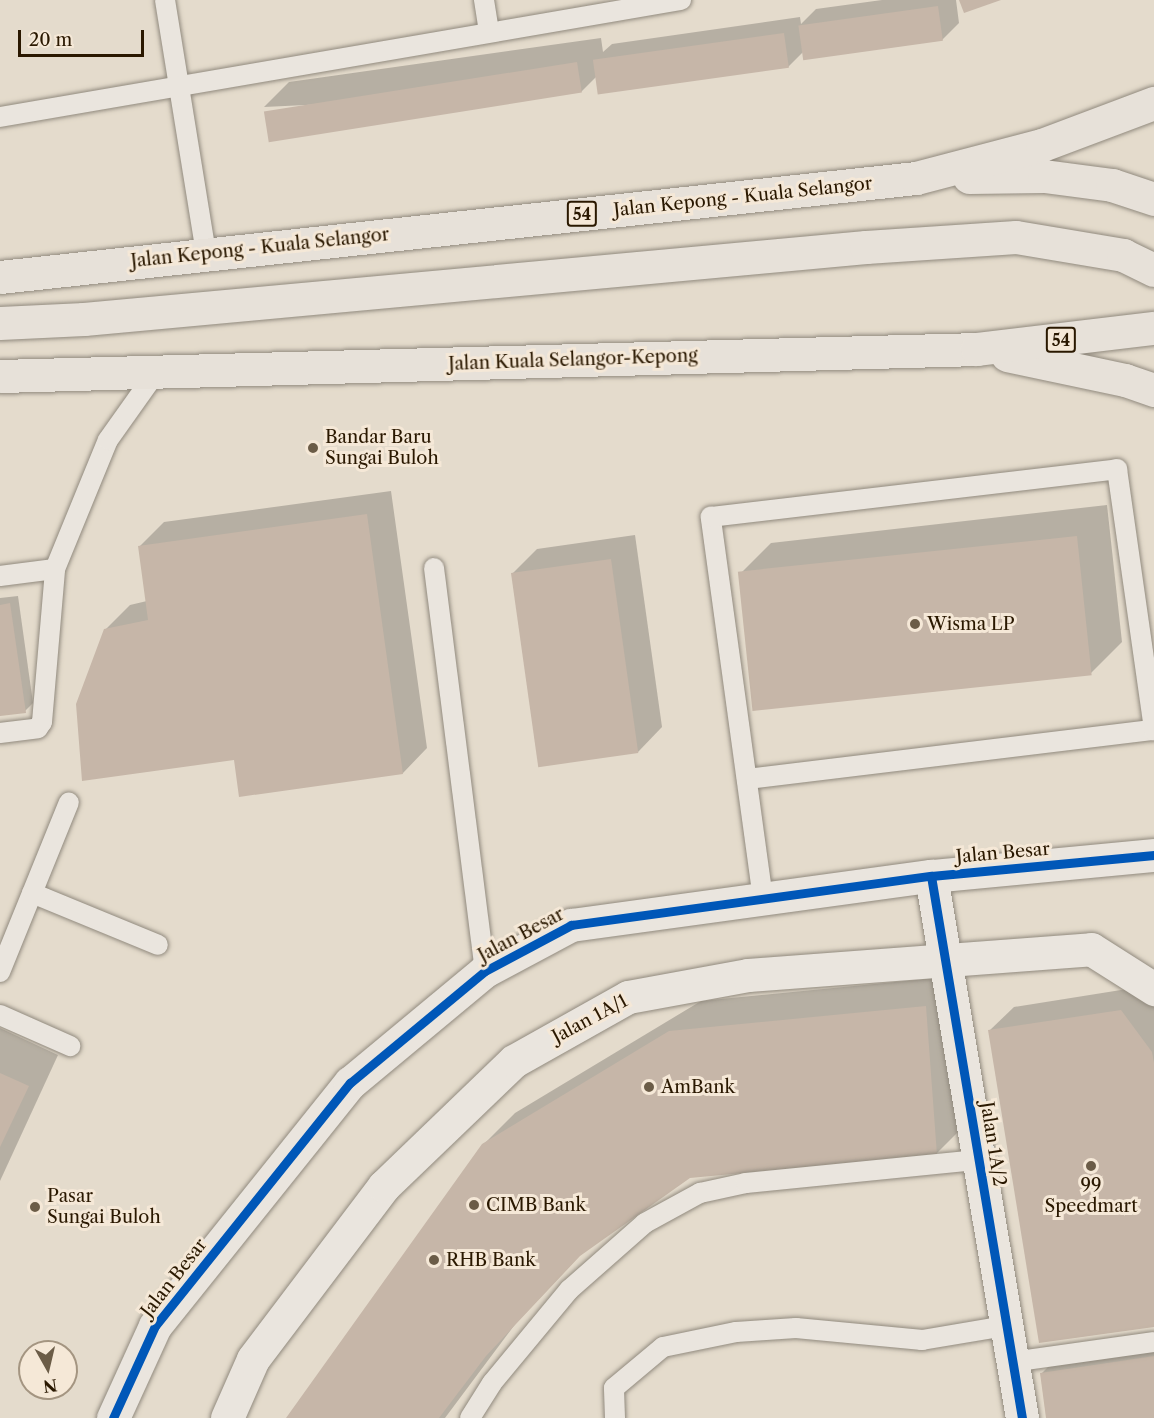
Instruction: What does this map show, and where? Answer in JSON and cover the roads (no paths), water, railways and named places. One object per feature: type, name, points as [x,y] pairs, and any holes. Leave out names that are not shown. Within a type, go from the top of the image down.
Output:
[{"type":"highway","name":"Jalan Kepong - Kuala Selangor","points":[[0,277],[916,178],[1042,145],[1154,103]]},
{"type":"highway","points":[[916,178],[1044,176],[1112,184],[1154,199]]},
{"type":"highway","points":[[0,323],[84,319],[866,247],[1016,237],[1123,255],[1154,270]]},
{"type":"highway","name":"Jalan Kuala Selangor-Kepong","points":[[0,376],[977,349],[1151,326]]},
{"type":"highway","points":[[977,349],[1125,380],[1154,390]]},
{"type":"street","name":"Jalan Besar","points":[[113,1418],[155,1326],[350,1083],[485,971],[572,925],[931,876],[1154,855]]},
{"type":"street","name":"Jalan 1A/2","points":[[931,876],[1022,1418]]},
{"type":"street","name":"Jalan 1A/1","points":[[227,1418],[253,1359],[384,1186],[514,1061],[628,997],[748,975],[1091,949],[1154,989]]},
{"type":"lane","points":[[165,0],[206,254]]},
{"type":"lane","points":[[484,0],[489,32]]},
{"type":"lane","points":[[0,117],[681,0]]},
{"type":"lane","points":[[0,733],[38,728],[42,722],[55,569],[108,440],[157,371]]},
{"type":"lane","points":[[747,779],[1154,730],[1117,469],[711,517],[763,899]]},
{"type":"lane","points":[[434,567],[485,971]]},
{"type":"lane","points":[[0,576],[55,569]]},
{"type":"lane","points":[[0,972],[69,802]]},
{"type":"lane","points":[[32,893],[158,945]]},
{"type":"lane","points":[[0,1015],[70,1046]]},
{"type":"lane","points":[[470,1418],[492,1383],[569,1290],[645,1223],[700,1193],[746,1183],[978,1160]]},
{"type":"lane","points":[[615,1418],[614,1388],[663,1347],[736,1332],[796,1328],[922,1340],[1006,1326]]},
{"type":"lane","points":[[1012,1362],[1154,1342]]},
{"type":"place","name":"Bandar Baru Sungai Buloh","points":[[313,448]]},
{"type":"place","name":"Wisma LP","points":[[915,624]]},
{"type":"place","name":"AmBank","points":[[649,1087]]},
{"type":"place","name":"99 Speedmart","points":[[1091,1166]]},
{"type":"place","name":"CIMB Bank","points":[[474,1205]]},
{"type":"place","name":"Pasar Sungai Buloh","points":[[35,1207]]},
{"type":"place","name":"RHB Bank","points":[[434,1260]]}]
